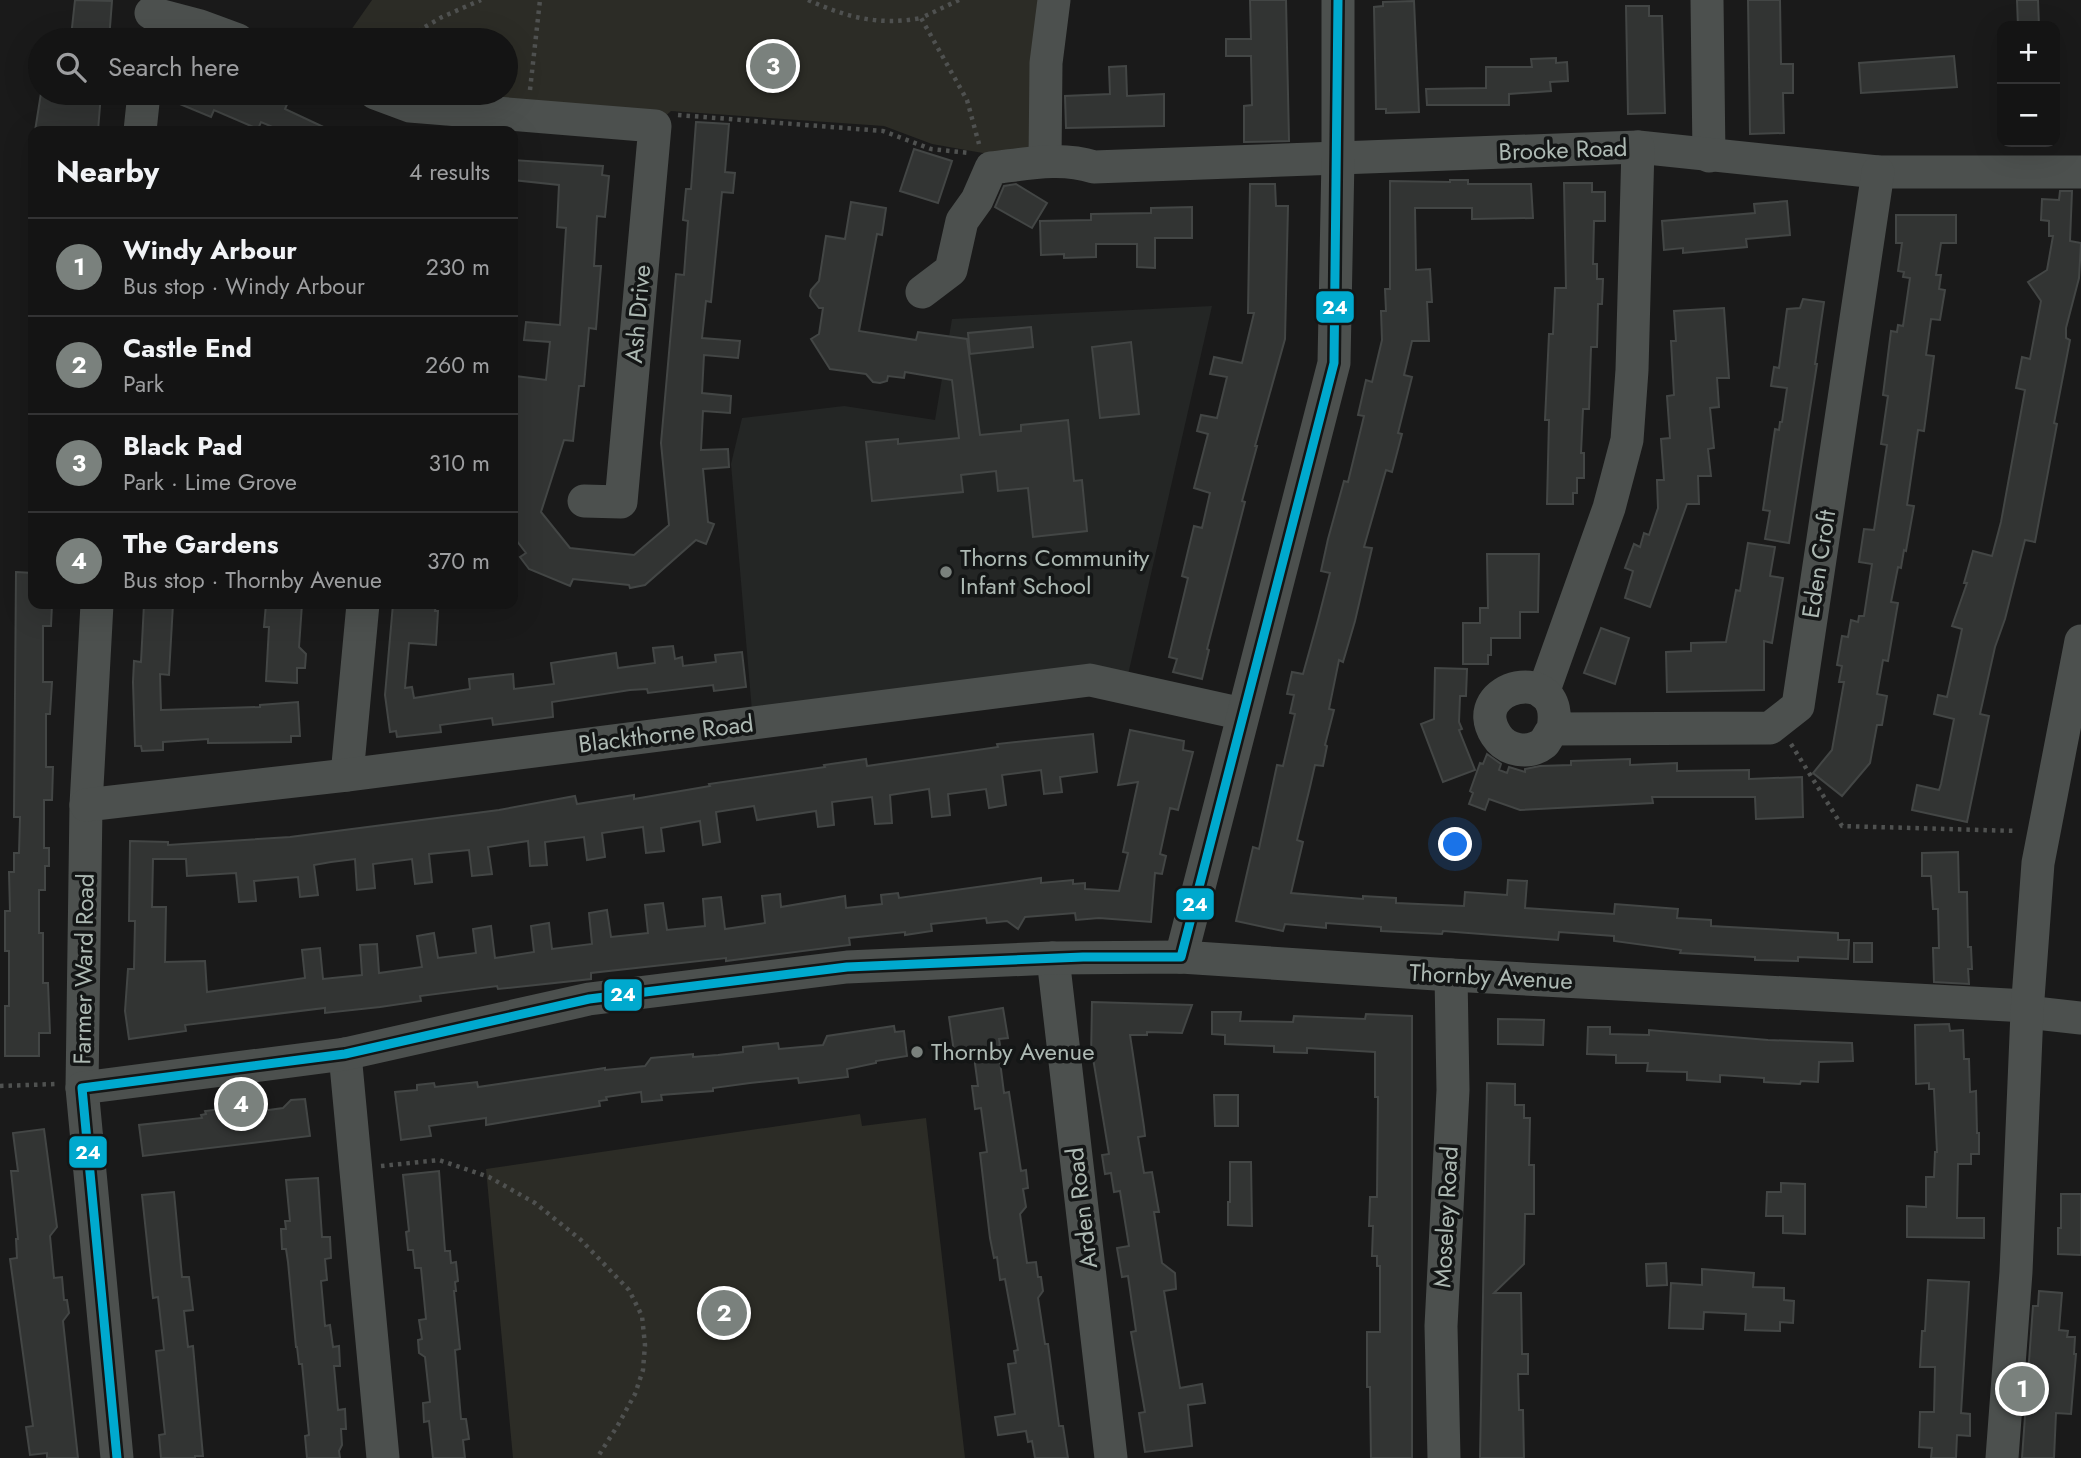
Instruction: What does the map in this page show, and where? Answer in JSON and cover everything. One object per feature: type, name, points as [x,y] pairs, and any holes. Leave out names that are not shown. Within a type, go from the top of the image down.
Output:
[{"type":"street","points":[[1045,161],[1046,63],[1054,0]]},
{"type":"street","points":[[1181,957],[1334,363],[1338,0]]},
{"type":"street","points":[[1707,0],[1709,156]]},
{"type":"street","points":[[151,18],[205,28]]},
{"type":"street","points":[[141,126],[143,105]]},
{"type":"street","points":[[391,105],[409,119],[528,115],[655,125]]},
{"type":"street","name":"Ash Drive","points":[[584,501],[630,502],[655,125]]},
{"type":"street","points":[[1543,692],[1609,508],[1627,440],[1632,370],[1638,147]]},
{"type":"street","name":"Brooke Road","points":[[987,162],[1076,161],[1094,167],[1638,147],[1878,172],[2081,172]]},
{"type":"street","points":[[922,292],[951,270],[962,220],[977,200],[987,162]]},
{"type":"street","name":"Eden Croft","points":[[1778,723],[1798,706],[1878,172]]},
{"type":"street","name":"Farmer Ward Road","points":[[97,609],[86,805],[82,1088],[117,1458]]},
{"type":"street","points":[[347,775],[363,609]]},
{"type":"street","points":[[2002,1458],[2016,1272],[2027,1009],[2038,863],[2081,640]]},
{"type":"street","name":"Blackthorne Road","points":[[86,805],[347,775],[1090,680],[1243,714]]},
{"type":"street","points":[[1522,685],[1533,687],[1543,692],[1553,707],[1553,729],[1544,742],[1534,748],[1517,750],[1501,742],[1494,733],[1491,722],[1494,704],[1500,694],[1510,688],[1522,685]]},
{"type":"street","points":[[1553,729],[1770,728],[1778,723]]},
{"type":"street","name":"Thornby Avenue","points":[[82,1088],[345,1054],[589,999],[846,967],[1053,958],[1181,957],[2027,1009],[2081,1018]]},
{"type":"street","name":"Arden Road","points":[[1053,958],[1111,1458]]},
{"type":"street","name":"Moseley Road","points":[[1444,1458],[1441,1326],[1453,1090],[1451,975]]},
{"type":"street","points":[[345,1054],[383,1458]]},
{"type":"path","points":[[423,28],[481,0]]},
{"type":"path","points":[[528,115],[540,0]]},
{"type":"path","points":[[808,0],[863,19],[896,23],[921,18],[959,0]]},
{"type":"path","points":[[921,18],[967,100],[987,162]]},
{"type":"path","points":[[655,125],[672,115],[883,131],[931,149],[987,162]]},
{"type":"path","points":[[1778,723],[1842,827],[2043,831]]},
{"type":"path","points":[[0,1086],[60,1083],[82,1088]]},
{"type":"path","points":[[356,1169],[439,1160],[489,1177],[536,1203],[582,1240],[629,1290],[642,1316],[645,1345],[643,1370],[635,1394],[597,1458]]},
{"type":"shaded area","points":[[372,0],[1044,0],[1035,148],[994,155],[932,144],[884,126],[671,111],[655,126],[477,105],[518,105],[518,28],[352,28]]},
{"type":"shaded area","name":"Thorns Community Infant School","points":[[1212,306],[1125,688],[753,723],[731,464],[742,418],[844,406],[935,420],[952,319]]},
{"type":"shaded area","points":[[860,1114],[862,1126],[926,1118],[965,1458],[513,1458],[486,1169]]},
{"type":"building","points":[[75,0],[112,1],[110,28],[72,28]]},
{"type":"building","points":[[1250,0],[1286,0],[1289,141],[1244,142],[1244,106],[1252,105],[1251,56],[1226,56],[1226,39],[1251,39]]},
{"type":"building","points":[[1748,0],[1780,0],[1781,64],[1793,64],[1793,93],[1783,93],[1784,133],[1750,134]]},
{"type":"building","points":[[2017,0],[2038,0],[2039,21],[2018,21]]},
{"type":"building","points":[[1414,1],[1419,112],[1386,113],[1386,109],[1376,109],[1374,7],[1383,6],[1383,2]]},
{"type":"building","points":[[1626,6],[1649,6],[1649,16],[1662,16],[1665,113],[1628,114]]},
{"type":"building","points":[[1954,56],[1957,87],[1861,93],[1859,63]]},
{"type":"building","points":[[1556,58],[1556,63],[1567,62],[1568,81],[1550,82],[1551,91],[1509,94],[1509,105],[1427,105],[1426,89],[1486,88],[1486,67],[1532,67],[1531,59]]},
{"type":"building","points":[[1126,66],[1127,96],[1164,94],[1164,126],[1066,128],[1065,96],[1110,94],[1109,67]]},
{"type":"building","points":[[39,105],[100,105],[98,126],[36,126]]},
{"type":"building","points":[[182,105],[287,105],[285,109],[321,126],[270,126],[261,122],[259,126],[251,126],[214,110],[211,117]]},
{"type":"building","points":[[696,122],[729,124],[725,172],[735,173],[733,193],[722,192],[711,302],[706,301],[702,338],[740,341],[738,358],[704,355],[702,393],[731,396],[730,413],[703,411],[701,450],[728,449],[729,467],[703,469],[708,522],[714,524],[706,544],[696,540],[645,585],[630,588],[629,585],[573,579],[570,586],[529,569],[520,557],[526,553],[518,543],[518,376],[546,380],[550,342],[524,340],[526,322],[560,325],[566,228],[557,227],[559,185],[518,181],[518,160],[603,166],[602,175],[609,176],[605,217],[597,216],[594,266],[601,266],[596,329],[589,328],[584,386],[579,386],[573,441],[564,440],[541,512],[570,548],[634,555],[669,525],[661,443],[676,274],[684,275],[688,221],[683,220],[686,189],[691,189]]},
{"type":"building","points":[[914,149],[952,161],[938,203],[900,191]]},
{"type":"building","points":[[1468,180],[1468,184],[1531,184],[1533,218],[1472,219],[1472,208],[1415,208],[1416,270],[1430,269],[1432,302],[1427,302],[1429,341],[1412,341],[1404,375],[1412,377],[1398,433],[1402,434],[1392,472],[1386,470],[1364,547],[1372,548],[1343,662],[1339,660],[1329,709],[1334,710],[1323,766],[1315,765],[1297,840],[1303,842],[1291,893],[1363,899],[1363,896],[1396,898],[1396,903],[1464,906],[1465,892],[1507,895],[1508,880],[1527,881],[1525,908],[1614,914],[1615,904],[1678,909],[1677,918],[1711,920],[1711,926],[1838,933],[1838,940],[1849,940],[1848,959],[1798,957],[1798,961],[1755,960],[1755,957],[1680,953],[1681,950],[1614,941],[1614,936],[1559,932],[1558,940],[1443,931],[1442,934],[1381,931],[1381,927],[1326,923],[1326,928],[1285,924],[1283,931],[1236,921],[1253,847],[1259,849],[1277,765],[1283,766],[1295,714],[1290,713],[1294,695],[1287,694],[1292,672],[1303,674],[1318,620],[1330,573],[1321,571],[1328,539],[1344,481],[1348,482],[1364,416],[1358,415],[1366,380],[1372,382],[1382,340],[1381,311],[1386,311],[1385,289],[1390,289],[1390,181]]},
{"type":"building","points":[[1564,183],[1592,183],[1592,192],[1605,192],[1605,221],[1594,221],[1593,264],[1597,264],[1597,279],[1603,279],[1602,304],[1598,304],[1597,347],[1591,347],[1589,409],[1583,409],[1581,453],[1584,453],[1584,478],[1577,478],[1577,493],[1573,493],[1573,504],[1547,504],[1549,420],[1545,420],[1549,334],[1553,334],[1555,288],[1566,288]]},
{"type":"building","points":[[1016,184],[1047,203],[1032,228],[995,207],[1004,186]]},
{"type":"building","points":[[1250,184],[1275,184],[1276,206],[1288,206],[1285,339],[1255,446],[1242,501],[1245,502],[1207,649],[1209,650],[1202,679],[1173,672],[1177,659],[1169,657],[1188,578],[1182,576],[1194,526],[1202,528],[1210,493],[1194,488],[1208,434],[1197,431],[1201,415],[1217,418],[1227,377],[1210,374],[1214,357],[1242,363],[1254,313],[1248,313]]},
{"type":"building","points":[[2060,191],[2072,191],[2070,241],[2081,243],[2079,278],[2066,328],[2066,338],[2070,340],[2035,542],[2025,540],[1995,647],[1980,714],[1989,716],[1967,822],[1912,810],[1917,785],[1939,790],[1941,784],[1954,719],[1934,714],[1938,695],[1947,697],[1962,629],[1952,626],[1967,583],[1964,583],[1973,551],[1992,556],[2001,522],[2025,390],[2016,388],[2022,357],[2030,359],[2041,301],[2028,282],[2047,270],[2053,236],[2049,236],[2049,221],[2041,220],[2042,199],[2059,200]]},
{"type":"building","points":[[1787,201],[1790,235],[1746,239],[1747,247],[1683,253],[1683,248],[1664,250],[1662,221],[1755,213],[1754,204]]},
{"type":"building","points":[[851,202],[886,208],[882,235],[877,234],[859,331],[916,340],[918,332],[967,339],[980,435],[1021,431],[1021,425],[1068,420],[1074,481],[1082,480],[1087,531],[1033,537],[1028,488],[998,491],[996,471],[961,475],[963,492],[872,501],[866,442],[898,439],[898,444],[959,438],[952,380],[905,372],[904,378],[888,376],[887,381],[873,382],[866,374],[830,369],[811,339],[819,334],[823,308],[819,308],[810,296],[811,290],[819,281],[826,236],[845,239]]},
{"type":"building","points":[[1192,207],[1192,238],[1155,238],[1155,268],[1137,267],[1137,244],[1096,244],[1096,257],[1064,258],[1064,254],[1041,255],[1040,221],[1091,220],[1091,214],[1151,213],[1151,208]]},
{"type":"building","points":[[1896,215],[1956,215],[1956,243],[1941,243],[1936,275],[1941,275],[1939,289],[1945,290],[1940,320],[1931,319],[1926,355],[1934,356],[1924,431],[1918,430],[1907,505],[1914,506],[1906,551],[1904,550],[1901,568],[1898,567],[1891,602],[1898,603],[1888,661],[1883,660],[1877,694],[1887,696],[1882,725],[1877,725],[1870,763],[1842,796],[1813,773],[1832,750],[1844,682],[1839,682],[1842,666],[1837,665],[1842,636],[1848,637],[1851,620],[1858,622],[1859,616],[1864,616],[1872,564],[1859,562],[1864,529],[1874,530],[1887,445],[1881,444],[1888,396],[1883,395],[1891,331],[1897,332],[1898,325],[1903,326],[1910,278],[1903,277],[1904,272],[1898,271],[1902,243],[1896,243]]},
{"type":"building","points":[[1803,299],[1824,302],[1789,543],[1765,539],[1770,511],[1763,510],[1775,429],[1779,430],[1782,422],[1787,388],[1771,386],[1774,367],[1779,368],[1787,309],[1800,308]]},
{"type":"building","points":[[1724,308],[1729,378],[1717,378],[1719,407],[1710,408],[1714,448],[1708,449],[1711,476],[1698,476],[1699,504],[1687,504],[1650,607],[1625,598],[1633,571],[1625,568],[1634,544],[1640,547],[1644,533],[1649,535],[1658,508],[1657,480],[1664,480],[1661,439],[1670,438],[1667,396],[1674,395],[1671,341],[1676,341],[1674,311]]},
{"type":"building","points":[[1031,327],[1033,347],[970,354],[968,333]]},
{"type":"building","points":[[1131,342],[1139,414],[1100,418],[1092,347]]},
{"type":"building","points":[[1748,543],[1775,547],[1770,576],[1783,578],[1772,643],[1764,641],[1764,690],[1667,692],[1666,652],[1691,651],[1691,643],[1726,642],[1736,590],[1740,591]]},
{"type":"building","points":[[1487,554],[1539,554],[1538,612],[1520,612],[1520,638],[1491,638],[1488,664],[1463,664],[1463,623],[1480,623],[1480,608],[1488,608]]},
{"type":"building","points":[[16,572],[28,573],[28,609],[52,609],[51,626],[43,626],[43,682],[52,682],[50,714],[46,714],[46,767],[53,767],[52,800],[44,800],[44,848],[49,848],[49,866],[45,866],[45,890],[39,890],[39,933],[43,933],[43,983],[48,983],[50,1033],[39,1033],[39,1056],[5,1056],[9,951],[5,951],[5,911],[10,911],[9,872],[14,872],[14,853],[19,853],[20,817],[14,817]]},
{"type":"building","points":[[144,609],[173,609],[169,675],[160,674],[161,710],[260,707],[298,702],[300,736],[291,736],[291,742],[208,743],[208,739],[163,742],[163,750],[142,751],[141,746],[135,746],[133,682],[134,661],[141,662]]},
{"type":"building","points":[[266,609],[302,609],[299,647],[306,654],[305,668],[297,668],[297,683],[266,681],[269,627],[264,627]]},
{"type":"building","points":[[393,609],[438,611],[436,645],[409,643],[405,688],[412,687],[414,698],[470,689],[469,679],[513,674],[514,689],[554,684],[551,663],[616,653],[618,668],[655,663],[653,648],[673,646],[675,659],[682,657],[683,666],[716,662],[715,655],[742,652],[746,687],[714,691],[713,685],[648,693],[647,689],[630,690],[552,702],[553,717],[493,725],[492,718],[440,725],[441,732],[397,737],[396,731],[390,732],[385,695]]},
{"type":"building","points":[[1601,628],[1629,638],[1615,684],[1584,673]]},
{"type":"building","points":[[1435,668],[1467,669],[1466,696],[1460,696],[1459,722],[1462,729],[1459,730],[1475,770],[1443,782],[1421,724],[1434,719]]},
{"type":"building","points":[[1130,730],[1184,741],[1183,750],[1193,752],[1178,810],[1170,808],[1160,854],[1166,856],[1162,874],[1155,873],[1151,922],[1099,918],[1076,920],[1075,913],[1025,917],[1018,929],[1007,921],[987,923],[986,918],[931,924],[932,931],[849,938],[850,945],[726,961],[726,958],[591,973],[591,979],[498,989],[497,986],[420,996],[421,1001],[380,1007],[325,1013],[325,1008],[185,1025],[186,1031],[129,1039],[125,1011],[128,969],[134,969],[135,921],[129,921],[130,841],[168,842],[168,845],[290,837],[499,810],[575,796],[577,804],[634,795],[634,799],[866,759],[867,766],[998,747],[997,744],[1093,734],[1097,772],[1060,777],[1062,792],[1044,794],[1041,770],[1002,775],[1006,805],[989,808],[986,789],[948,794],[950,815],[932,817],[929,789],[890,795],[892,823],[875,824],[872,797],[832,802],[834,825],[818,827],[816,811],[757,820],[754,806],[716,812],[720,842],[703,845],[700,821],[661,828],[664,851],[646,853],[643,827],[602,833],[605,857],[587,860],[584,837],[545,842],[547,865],[530,866],[528,841],[488,847],[492,874],[472,876],[469,850],[429,854],[432,882],[415,884],[412,859],[373,864],[375,888],[357,890],[355,859],[331,862],[314,865],[318,895],[300,897],[298,877],[254,881],[256,901],[239,902],[236,873],[187,876],[186,859],[153,859],[152,907],[166,907],[165,962],[205,961],[207,992],[305,978],[302,950],[320,948],[323,979],[362,975],[360,945],[377,944],[379,973],[422,967],[417,936],[434,933],[438,958],[476,953],[473,929],[491,926],[495,958],[534,952],[531,926],[549,923],[552,949],[592,944],[589,913],[607,910],[611,937],[648,933],[645,905],[663,903],[667,930],[705,926],[703,899],[721,897],[725,929],[765,923],[762,896],[780,894],[781,907],[845,896],[846,908],[882,904],[881,895],[898,893],[899,898],[1041,878],[1041,883],[1073,880],[1073,884],[1085,883],[1085,889],[1119,891],[1128,853],[1123,852],[1138,782],[1118,785]]},
{"type":"building","points":[[1487,754],[1501,764],[1499,770],[1507,773],[1509,767],[1525,772],[1525,769],[1540,766],[1571,765],[1571,761],[1630,759],[1630,765],[1677,763],[1677,771],[1749,770],[1749,779],[1802,777],[1803,817],[1756,819],[1755,797],[1652,797],[1653,803],[1520,810],[1489,799],[1485,810],[1469,804],[1473,793],[1470,791],[1480,763],[1483,764]]},
{"type":"building","points":[[1958,852],[1959,892],[1967,892],[1968,947],[1971,947],[1972,969],[1968,969],[1969,984],[1934,982],[1933,948],[1939,948],[1938,909],[1933,909],[1931,876],[1922,876],[1922,853]]},
{"type":"building","points":[[1854,943],[1872,943],[1872,962],[1854,962]]},
{"type":"building","points":[[1092,1002],[1192,1005],[1182,1033],[1147,1032],[1147,1035],[1130,1035],[1145,1136],[1138,1137],[1144,1173],[1152,1172],[1159,1212],[1154,1212],[1162,1263],[1175,1273],[1176,1289],[1164,1291],[1180,1388],[1202,1384],[1205,1403],[1188,1405],[1192,1446],[1145,1452],[1139,1413],[1145,1412],[1131,1332],[1136,1331],[1128,1276],[1122,1277],[1117,1248],[1129,1246],[1120,1191],[1114,1192],[1111,1173],[1105,1174],[1102,1155],[1109,1154],[1093,1058],[1091,1059]]},
{"type":"building","points":[[1003,1008],[1008,1038],[999,1039],[998,1046],[1004,1093],[1009,1092],[1021,1171],[1026,1170],[1028,1188],[1023,1189],[1026,1207],[1020,1214],[1027,1263],[1036,1262],[1038,1277],[1041,1277],[1043,1291],[1038,1298],[1045,1344],[1048,1344],[1059,1426],[1063,1426],[1068,1458],[1035,1458],[1032,1441],[1028,1442],[1026,1431],[998,1435],[995,1417],[1015,1414],[1008,1364],[1016,1363],[1014,1351],[1018,1350],[1005,1279],[1000,1280],[997,1257],[994,1258],[990,1238],[980,1153],[987,1152],[981,1108],[975,1109],[972,1086],[978,1086],[973,1049],[954,1052],[949,1017]]},
{"type":"building","points":[[1212,1012],[1241,1012],[1240,1021],[1293,1022],[1294,1016],[1365,1019],[1366,1014],[1412,1016],[1412,1458],[1371,1458],[1367,1332],[1380,1332],[1380,1266],[1377,1266],[1377,1256],[1372,1256],[1373,1226],[1369,1226],[1370,1197],[1377,1197],[1378,1097],[1375,1097],[1375,1052],[1307,1048],[1307,1053],[1274,1052],[1274,1046],[1225,1044],[1225,1035],[1212,1034]]},
{"type":"building","points":[[1498,1019],[1544,1020],[1543,1045],[1498,1044]]},
{"type":"building","points":[[1949,1024],[1950,1031],[1963,1030],[1964,1059],[1969,1059],[1970,1092],[1976,1091],[1979,1133],[1979,1154],[1971,1154],[1971,1164],[1958,1164],[1957,1218],[1984,1218],[1984,1238],[1907,1237],[1907,1206],[1926,1207],[1926,1177],[1934,1177],[1937,1152],[1934,1089],[1929,1089],[1929,1083],[1916,1084],[1915,1025]]},
{"type":"building","points":[[894,1026],[895,1032],[904,1031],[907,1056],[847,1069],[848,1077],[799,1083],[798,1078],[750,1083],[713,1088],[713,1091],[661,1095],[662,1100],[642,1102],[641,1092],[606,1097],[607,1100],[599,1101],[600,1106],[486,1125],[486,1118],[429,1126],[431,1136],[401,1140],[395,1092],[417,1090],[417,1085],[434,1083],[435,1087],[477,1082],[478,1087],[605,1068],[645,1066],[651,1058],[693,1054],[693,1057],[718,1055],[743,1052],[743,1047],[778,1043],[779,1049],[823,1045],[827,1036]]},
{"type":"building","points":[[1588,1027],[1610,1027],[1610,1034],[1649,1035],[1649,1030],[1768,1040],[1852,1043],[1853,1061],[1819,1062],[1818,1082],[1764,1082],[1764,1078],[1720,1075],[1720,1082],[1687,1080],[1687,1072],[1647,1071],[1648,1063],[1616,1063],[1616,1055],[1587,1054]]},
{"type":"building","points":[[1487,1083],[1515,1084],[1515,1105],[1524,1105],[1524,1118],[1530,1118],[1529,1165],[1534,1165],[1534,1214],[1525,1214],[1524,1264],[1494,1293],[1521,1293],[1522,1354],[1528,1354],[1528,1374],[1518,1374],[1519,1410],[1523,1410],[1524,1458],[1480,1458]]},
{"type":"building","points":[[1214,1095],[1238,1095],[1238,1126],[1215,1126]]},
{"type":"building","points":[[305,1099],[310,1136],[143,1156],[139,1125],[202,1118],[201,1115],[206,1114],[205,1111],[238,1107],[239,1114],[283,1108],[291,1100]]},
{"type":"building","points":[[44,1129],[57,1227],[50,1236],[54,1278],[62,1277],[64,1300],[67,1300],[69,1313],[63,1321],[78,1458],[47,1458],[47,1453],[30,1455],[26,1427],[33,1426],[10,1259],[17,1258],[18,1239],[11,1171],[18,1171],[13,1133]]},
{"type":"building","points":[[1230,1162],[1251,1162],[1252,1226],[1228,1225]]},
{"type":"building","points":[[439,1171],[445,1251],[450,1251],[451,1263],[456,1262],[458,1281],[455,1282],[454,1291],[460,1349],[455,1350],[461,1419],[466,1419],[469,1439],[463,1440],[465,1458],[433,1458],[429,1421],[424,1422],[423,1403],[430,1402],[425,1357],[419,1353],[418,1340],[422,1339],[419,1320],[426,1319],[421,1268],[415,1268],[413,1250],[408,1250],[406,1232],[409,1231],[403,1175]]},
{"type":"building","points":[[318,1178],[322,1237],[330,1237],[331,1258],[325,1259],[327,1280],[321,1281],[325,1326],[330,1325],[333,1347],[339,1346],[340,1366],[334,1366],[338,1410],[345,1409],[346,1429],[341,1429],[340,1458],[307,1458],[305,1436],[309,1435],[302,1364],[299,1364],[296,1347],[286,1249],[282,1249],[281,1229],[286,1229],[285,1221],[290,1221],[286,1180]]},
{"type":"building","points":[[1781,1183],[1805,1184],[1805,1234],[1783,1233],[1783,1216],[1766,1216],[1767,1192],[1781,1192]]},
{"type":"building","points":[[174,1192],[182,1277],[189,1277],[193,1310],[184,1311],[188,1347],[193,1346],[203,1456],[195,1458],[161,1458],[159,1435],[165,1434],[156,1351],[164,1350],[158,1297],[153,1298],[142,1195]]},
{"type":"building","points":[[2061,1194],[2081,1194],[2081,1255],[2058,1254]]},
{"type":"building","points":[[1666,1263],[1667,1285],[1647,1286],[1646,1264]]},
{"type":"building","points":[[1702,1269],[1754,1273],[1753,1287],[1784,1288],[1784,1300],[1794,1301],[1793,1323],[1780,1322],[1780,1331],[1745,1330],[1746,1314],[1704,1312],[1703,1329],[1669,1328],[1671,1283],[1702,1285]]},
{"type":"building","points":[[1928,1280],[1969,1282],[1961,1413],[1970,1414],[1970,1436],[1957,1435],[1956,1458],[1931,1458],[1932,1448],[1919,1447],[1920,1412],[1934,1412],[1935,1367],[1920,1367]]},
{"type":"building","points":[[2039,1291],[2062,1293],[2059,1330],[2068,1331],[2067,1337],[2075,1337],[2071,1414],[2056,1413],[2054,1458],[2022,1458],[2033,1306],[2038,1306]]},
{"type":"transit line","name":"24","points":[[117,1458],[82,1088],[345,1054],[589,999],[847,967],[1083,957],[1181,957],[1334,363],[1338,0]]},
{"type":"place","name":"Black Pad","points":[[773,66]]},
{"type":"place","name":"Thorns Community Infant School","points":[[946,572]]},
{"type":"place","name":"Thornby Avenue","points":[[917,1052]]},
{"type":"place","name":"The Gardens","points":[[241,1104]]},
{"type":"place","name":"Castle End","points":[[724,1313]]},
{"type":"place","name":"Windy Arbour","points":[[2022,1389]]}]
